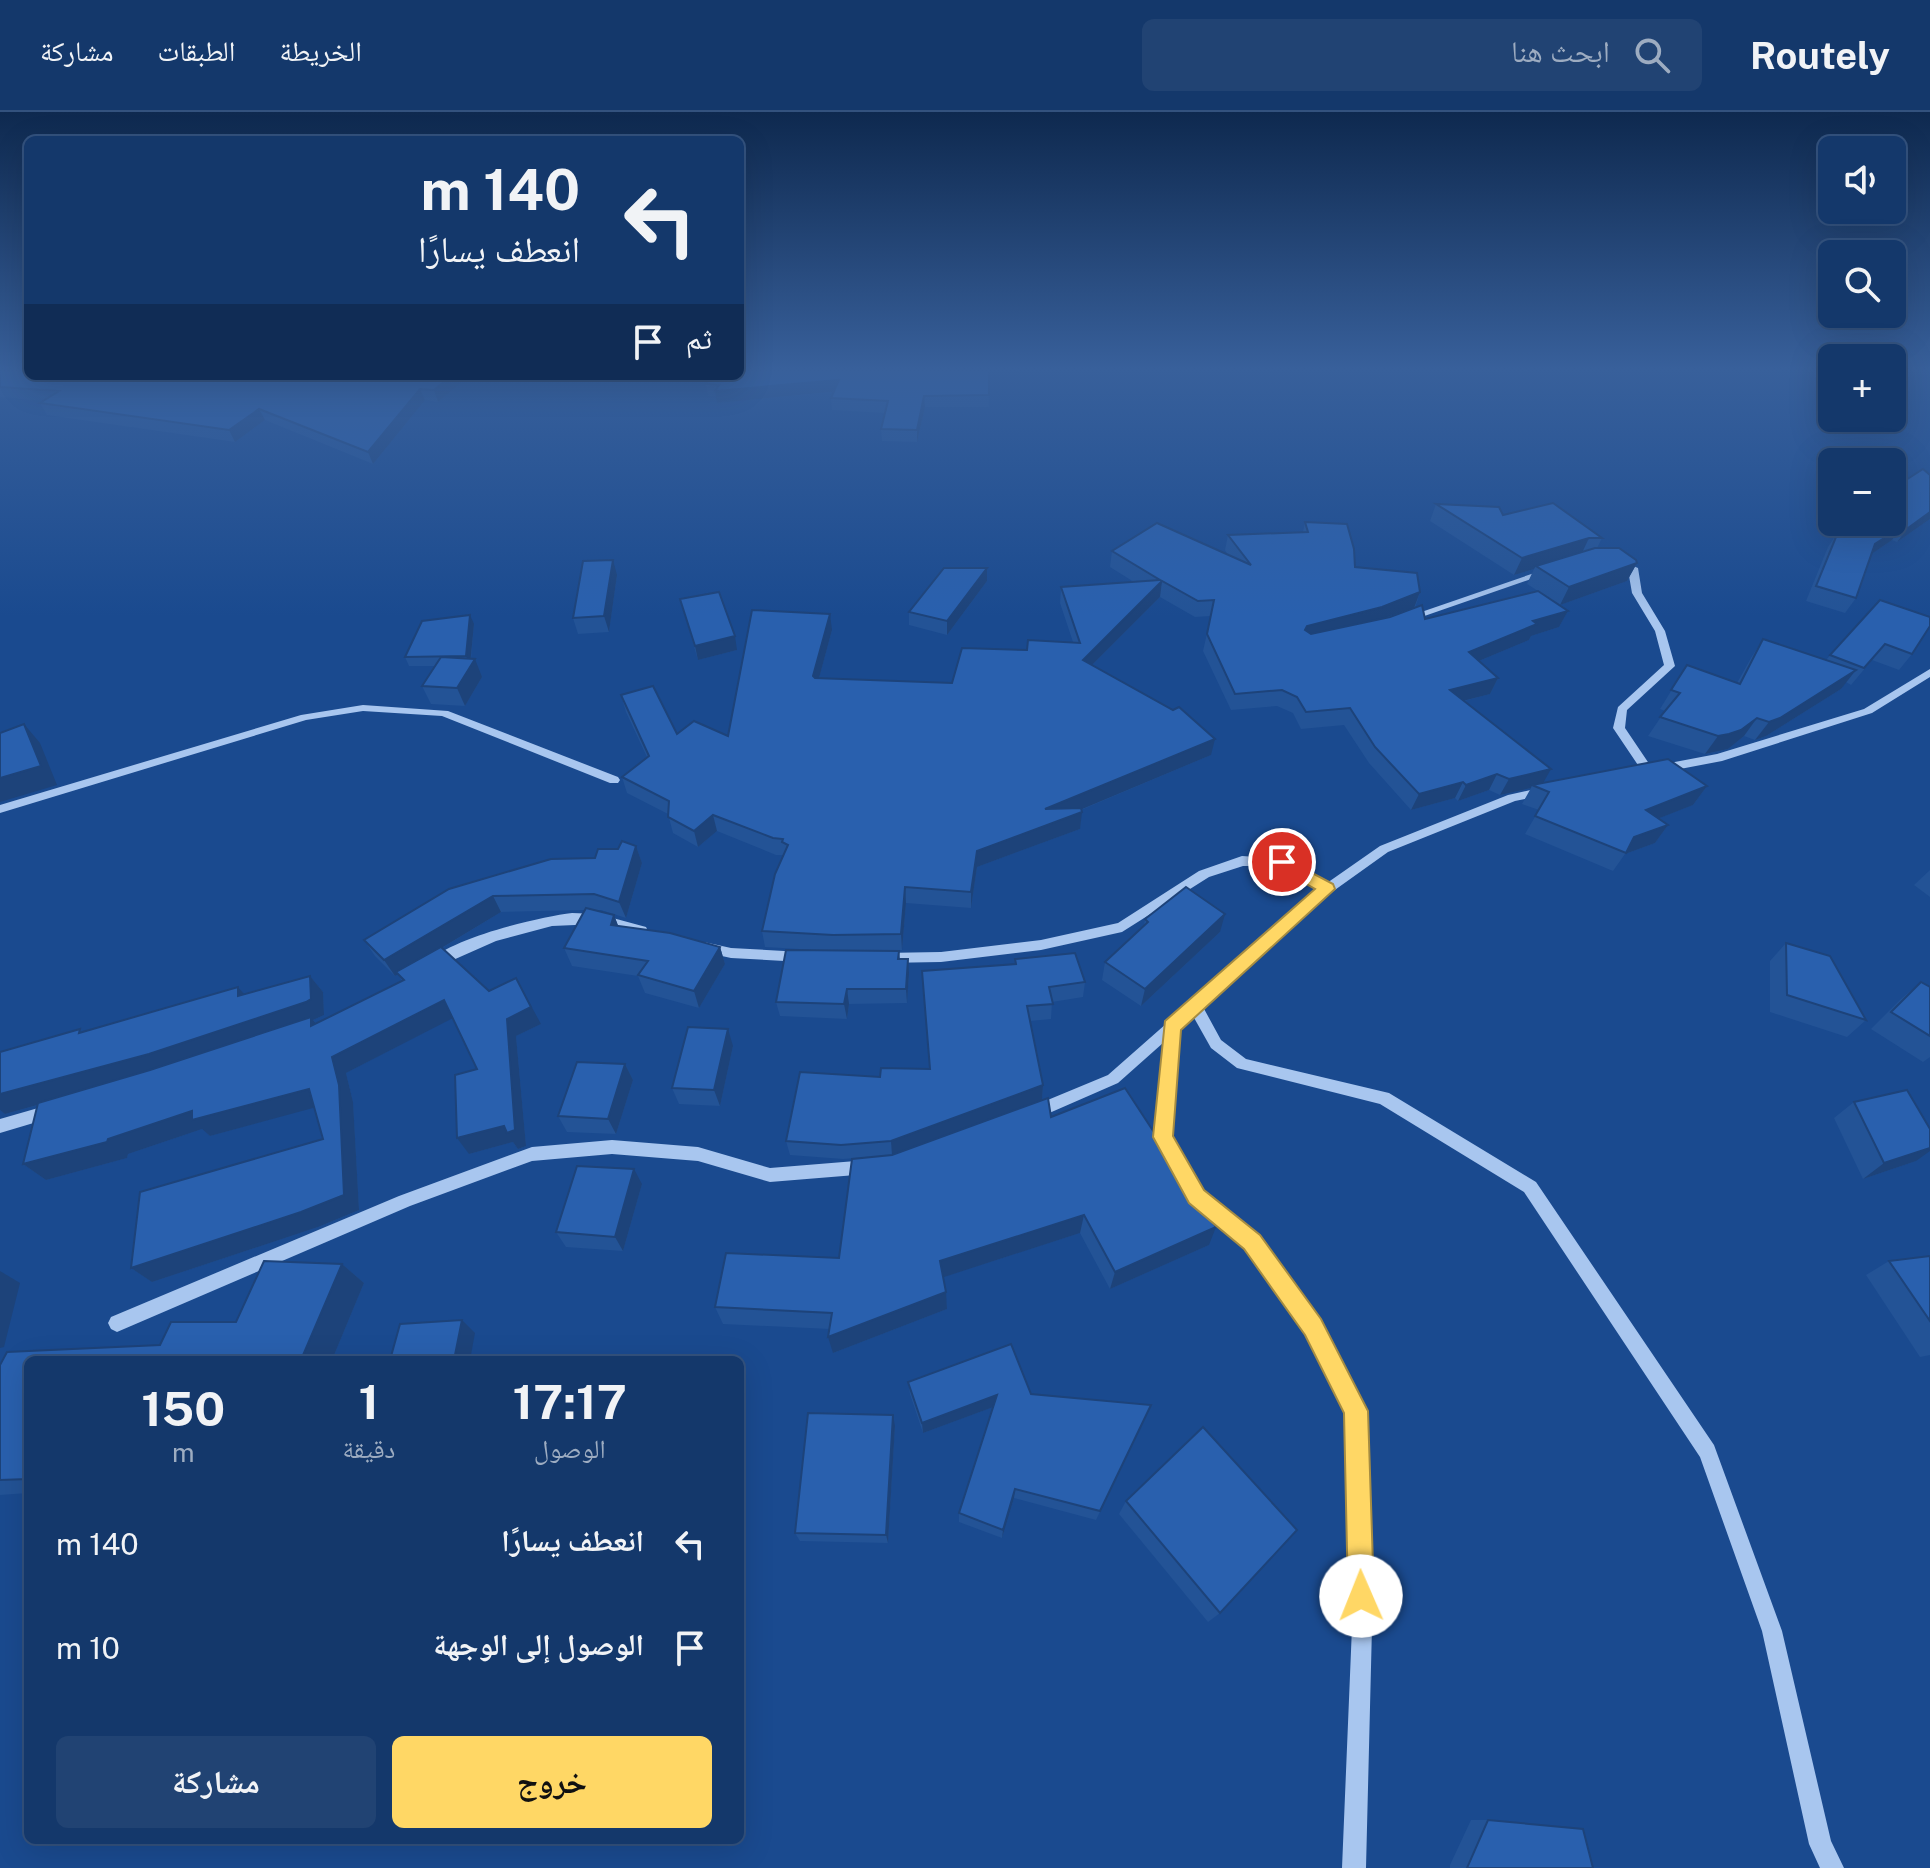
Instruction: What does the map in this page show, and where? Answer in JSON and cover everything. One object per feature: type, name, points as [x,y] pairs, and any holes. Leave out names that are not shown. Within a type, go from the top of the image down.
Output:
[{"type":"street","points":[[1599,560],[1613,560],[1633,568],[1637,593],[1660,631],[1670,666],[1622,709],[1619,728],[1648,771]]},
{"type":"street","points":[[1393,623],[1459,598],[1557,568]]},
{"type":"street","points":[[1632,773],[1718,758],[1868,711],[1930,672]]},
{"type":"street","points":[[0,809],[305,717],[363,708],[444,713],[614,780]]},
{"type":"street","points":[[1022,1118],[1113,1079],[1327,889],[1384,849],[1512,798],[1557,789]]},
{"type":"street","points":[[865,959],[941,957],[1027,947],[1122,927],[1204,874],[1242,861],[1282,862],[1327,889]]},
{"type":"street","points":[[425,968],[470,944],[540,923],[594,918],[652,935]]},
{"type":"street","points":[[691,944],[731,953],[820,958]]},
{"type":"street","points":[[1195,1006],[1216,1044],[1242,1064],[1384,1098],[1530,1187],[1707,1452],[1772,1631],[1820,1844],[1832,1868]]},
{"type":"street","points":[[1172,1027],[1163,1137],[1197,1197],[1252,1242],[1313,1327],[1356,1411],[1362,1627],[1354,1868]]},
{"type":"street","points":[[0,1126],[61,1109]]},
{"type":"street","points":[[117,1323],[405,1201],[532,1154],[612,1147],[698,1154],[770,1175],[893,1165]]},
{"type":"building","points":[[1923,469],[1930,475],[1930,512],[1908,528],[1906,527],[1906,480]]},
{"type":"building","points":[[1553,503],[1602,538],[1589,538],[1522,558],[1436,504],[1499,507],[1503,515]]},
{"type":"building","points":[[1305,522],[1347,524],[1355,567],[1417,573],[1420,592],[1382,607],[1307,626],[1305,630],[1311,634],[1390,617],[1422,605],[1425,619],[1538,591],[1568,611],[1533,621],[1537,624],[1469,652],[1498,678],[1450,690],[1551,769],[1509,779],[1497,774],[1466,785],[1463,782],[1419,794],[1375,747],[1350,708],[1306,712],[1297,697],[1282,690],[1235,694],[1207,634],[1214,600],[1198,601],[1162,581],[1083,660],[1173,710],[1179,707],[1215,739],[1045,809],[1081,808],[1082,812],[977,851],[971,892],[905,887],[901,934],[833,935],[762,931],[775,874],[788,845],[782,842],[783,839],[713,815],[694,831],[668,817],[669,801],[622,777],[649,756],[621,695],[653,686],[677,734],[694,721],[728,736],[752,610],[830,614],[813,676],[815,678],[952,683],[962,648],[1027,650],[1028,640],[1080,643],[1061,587],[1160,580],[1112,551],[1157,523],[1251,565],[1228,535],[1308,532]]},
{"type":"building","points":[[1836,536],[1887,536],[1875,544],[1856,598],[1816,586]]},
{"type":"building","points":[[1595,548],[1619,548],[1637,563],[1569,587],[1536,566]]},
{"type":"building","points":[[613,560],[604,616],[573,618],[583,561]]},
{"type":"building","points":[[944,568],[987,568],[947,621],[909,612]]},
{"type":"building","points":[[719,592],[735,636],[695,646],[680,599]]},
{"type":"building","points":[[1880,600],[1930,617],[1930,626],[1912,654],[1885,644],[1864,668],[1830,655]]},
{"type":"building","points":[[470,615],[466,656],[405,657],[422,621]]},
{"type":"building","points":[[1763,639],[1856,670],[1780,718],[1769,722],[1757,718],[1741,730],[1729,734],[1718,736],[1660,717],[1680,693],[1671,690],[1687,665],[1740,684]]},
{"type":"building","points":[[441,657],[475,659],[457,688],[422,686]]},
{"type":"building","points":[[24,724],[41,766],[0,778],[0,733]]},
{"type":"building","points":[[1668,759],[1707,786],[1646,810],[1668,825],[1634,837],[1626,853],[1535,816],[1549,792],[1532,785]]},
{"type":"building","points":[[622,841],[636,846],[619,902],[594,894],[493,896],[384,960],[364,940],[449,889],[551,859],[595,858],[598,849],[618,849]]},
{"type":"building","points":[[1186,887],[1225,914],[1145,989],[1105,962],[1148,922],[1145,919]]},
{"type":"building","points":[[586,908],[614,915],[611,925],[670,933],[720,947],[694,991],[638,975],[648,961],[564,948]]},
{"type":"building","points":[[1786,943],[1830,956],[1866,1020],[1787,995]]},
{"type":"building","points":[[441,947],[489,991],[516,978],[531,1007],[507,1019],[515,1130],[507,1133],[504,1126],[457,1138],[455,1075],[477,1069],[444,1000],[332,1057],[339,1085],[344,1195],[301,1212],[131,1268],[140,1192],[323,1139],[309,1089],[192,1120],[192,1111],[108,1139],[107,1142],[23,1164],[38,1103],[311,1017],[311,1026],[404,980],[396,972]]},
{"type":"building","points":[[786,950],[899,951],[898,959],[908,959],[906,989],[847,989],[844,1004],[776,1002]]},
{"type":"building","points":[[1075,953],[1085,982],[1049,987],[1053,1004],[1027,1006],[1043,1085],[891,1141],[841,1145],[786,1141],[800,1072],[880,1077],[881,1068],[930,1069],[922,971],[1016,964],[1015,959]]},
{"type":"building","points":[[310,976],[311,999],[306,1002],[149,1054],[0,1094],[0,1052],[80,1029],[79,1033],[238,987],[238,996]]},
{"type":"building","points":[[1921,982],[1930,987],[1930,1036],[1891,1012]]},
{"type":"building","points":[[688,1027],[728,1029],[714,1090],[672,1088]]},
{"type":"building","points":[[577,1062],[625,1064],[608,1119],[558,1116]]},
{"type":"building","points":[[1125,1088],[1216,1227],[1115,1272],[1084,1215],[940,1261],[946,1292],[828,1337],[832,1313],[715,1307],[726,1253],[839,1258],[852,1159],[892,1155],[1048,1098],[1051,1117]]},
{"type":"building","points":[[1907,1090],[1930,1129],[1930,1148],[1884,1163],[1854,1102]]},
{"type":"building","points":[[577,1166],[634,1169],[615,1237],[556,1232]]},
{"type":"building","points":[[1930,1256],[1930,1321],[1889,1261]]},
{"type":"building","points":[[264,1261],[342,1264],[303,1356],[24,1356],[24,1479],[0,1480],[0,1365],[7,1352],[160,1345],[171,1322],[236,1322]]},
{"type":"building","points":[[462,1320],[455,1356],[391,1356],[400,1324]]},
{"type":"building","points":[[1011,1344],[1031,1394],[1151,1405],[1100,1511],[1015,1489],[1003,1530],[959,1513],[997,1395],[922,1423],[908,1382]]},
{"type":"building","points":[[808,1413],[893,1415],[886,1535],[795,1533]]},
{"type":"building","points":[[1203,1427],[1297,1530],[1220,1613],[1126,1501]]},
{"type":"building","points":[[1488,1820],[1583,1829],[1593,1868],[1467,1868]]},
{"type":"route","points":[[1282,862],[1327,889],[1172,1027],[1163,1137],[1197,1197],[1252,1242],[1313,1327],[1356,1411],[1361,1596]]}]
